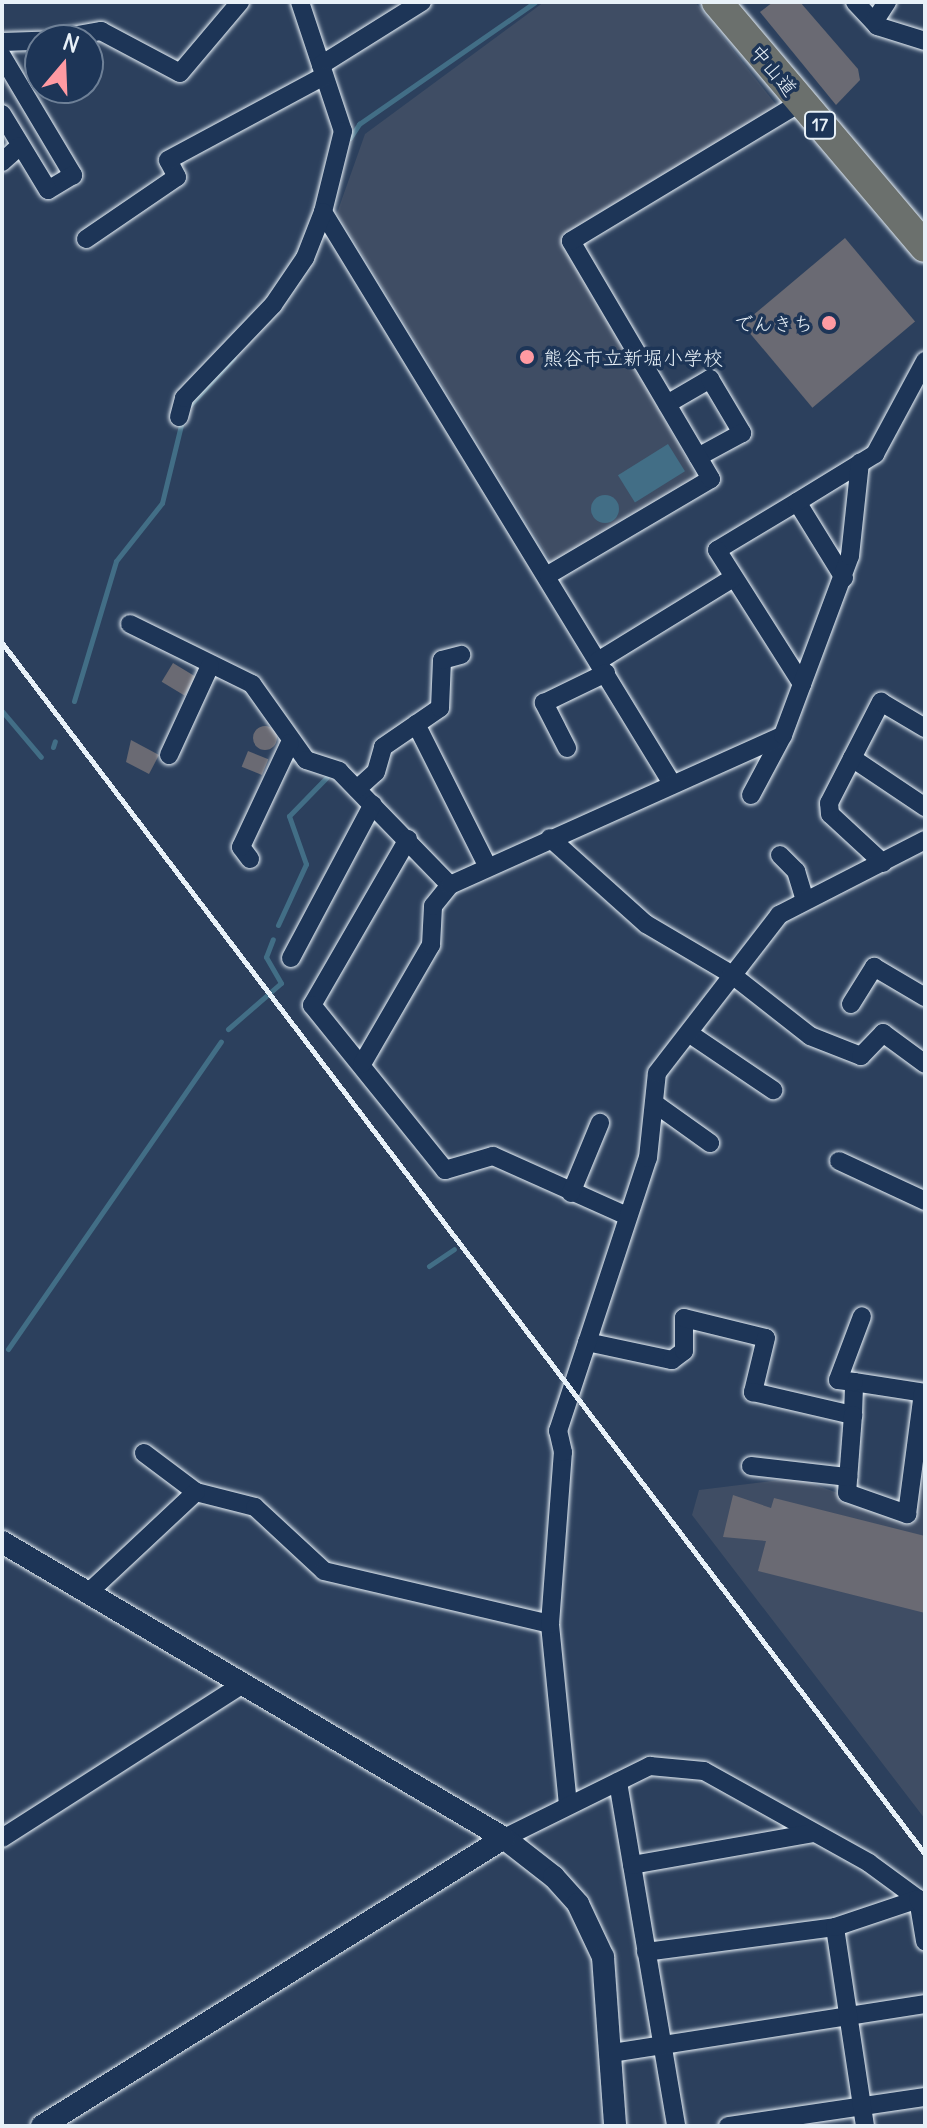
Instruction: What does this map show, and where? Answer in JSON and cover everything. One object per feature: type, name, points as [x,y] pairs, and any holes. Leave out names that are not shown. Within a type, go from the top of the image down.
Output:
[{"type":"highway","name":"中山道","points":[[717,2],[925,247]]},
{"type":"street","points":[[104,33],[180,73],[240,2]]},
{"type":"street","points":[[179,417],[184,398],[273,305],[305,258],[323,212],[343,131],[300,2]]},
{"type":"street","points":[[86,239],[177,177],[168,160],[322,70],[422,2]]},
{"type":"street","points":[[855,2],[874,22],[925,41]]},
{"type":"street","points":[[874,22],[887,2]]},
{"type":"street","points":[[2,42],[24,41]]},
{"type":"street","points":[[2,56],[73,175],[48,190],[2,114]]},
{"type":"street","points":[[548,575],[711,479],[571,241],[801,102]]},
{"type":"street","points":[[2,162],[20,146]]},
{"type":"street","points":[[323,212],[548,575],[671,782]]},
{"type":"street","points":[[802,684],[717,550],[875,454],[925,361]]},
{"type":"street","points":[[667,404],[710,379],[742,433],[698,457]]},
{"type":"street","points":[[751,795],[783,735],[844,578],[860,463]]},
{"type":"street","points":[[797,502],[844,578]]},
{"type":"street","points":[[567,748],[544,703],[733,578]]},
{"type":"street","points":[[130,624],[267,697],[290,743],[357,789],[450,885]]},
{"type":"street","points":[[357,789],[376,772],[383,747],[440,708],[442,660],[461,655]]},
{"type":"street","points":[[169,755],[210,666]]},
{"type":"street","points":[[883,863],[830,814],[852,758],[881,702],[925,728]]},
{"type":"street","points":[[416,724],[488,867]]},
{"type":"street","points":[[362,1064],[431,945],[433,906],[450,885],[671,782],[783,735]]},
{"type":"street","points":[[250,859],[241,847],[290,743]]},
{"type":"street","points":[[852,758],[925,807]]},
{"type":"street","points":[[291,958],[373,804]]},
{"type":"street","points":[[550,838],[646,924],[731,974],[810,1036],[861,1056],[883,1033],[922,1050]]},
{"type":"street","points":[[408,839],[312,1005],[445,1170],[493,1156],[625,1215]]},
{"type":"street","points":[[568,1805],[550,1624],[563,1452],[558,1431],[625,1215],[648,1158],[657,1073],[693,1036],[731,974],[779,915],[923,845]]},
{"type":"street","points":[[780,855],[796,871],[805,901]]},
{"type":"street","points":[[851,1004],[874,967],[925,997]]},
{"type":"street","points":[[693,1036],[773,1090]]},
{"type":"street","points":[[654,1103],[710,1143]]},
{"type":"street","points":[[571,1193],[600,1123]]},
{"type":"street","points":[[839,1161],[925,1201]]},
{"type":"street","points":[[854,1382],[847,1493],[907,1514],[924,1393],[854,1382],[838,1380],[862,1316]]},
{"type":"street","points":[[587,1342],[672,1360],[684,1351],[684,1318],[766,1338],[753,1392],[853,1415]]},
{"type":"street","points":[[144,1453],[196,1492],[255,1507],[324,1571],[550,1624]]},
{"type":"street","points":[[751,1466],[848,1477]]},
{"type":"street","points":[[88,1593],[196,1492]]},
{"type":"street","points":[[2,1542],[504,1838],[554,1877],[595,1935],[612,2053],[615,2126]]},
{"type":"street","points":[[2,1838],[243,1684]]},
{"type":"street","points":[[42,2126],[504,1838],[650,1766],[704,1771],[814,1833],[921,1904]]},
{"type":"street","points":[[618,1782],[676,2126]]},
{"type":"street","points":[[632,1865],[814,1833]]},
{"type":"street","points":[[646,1952],[835,1927],[921,1904]]},
{"type":"street","points":[[921,1904],[925,1941]]},
{"type":"street","points":[[835,1927],[865,2126]]},
{"type":"street","points":[[612,2053],[925,2004]]},
{"type":"street","points":[[728,2126],[925,2097]]},
{"type":"shaded area","name":"熊谷市立新堀小学校","points":[[544,2],[695,2],[778,107],[562,235],[697,478],[552,563],[337,213],[365,134]]},
{"type":"shaded area","points":[[668,444],[685,471],[635,502],[618,475]]},
{"type":"shaded area","points":[[605,495],[615,499],[619,509],[615,519],[605,523],[595,519],[591,509],[595,499]]},
{"type":"shaded area","points":[[925,1421],[925,1819],[692,1515],[699,1490],[798,1478],[909,1520]]},
{"type":"building","points":[[773,2],[800,2],[858,69],[860,80],[836,105],[760,12]]},
{"type":"building","name":"でんきち","points":[[845,238],[915,321],[812,408],[742,324]]},
{"type":"building","points":[[173,663],[196,677],[185,696],[162,682]]},
{"type":"building","points":[[265,726],[273,730],[277,738],[273,746],[265,750],[257,746],[253,738],[257,730]]},
{"type":"building","points":[[131,740],[159,755],[149,774],[126,762]]},
{"type":"building","points":[[248,751],[268,759],[262,775],[242,767]]},
{"type":"building","points":[[733,1495],[771,1508],[774,1498],[925,1536],[925,1613],[758,1571],[766,1541],[723,1537]]},
{"type":"waterway","points":[[350,138],[359,124],[535,2]]},
{"type":"waterway","points":[[187,408],[234,357]]},
{"type":"waterway","points":[[74,701],[116,561],[162,503],[182,421]]},
{"type":"waterway","points":[[2,711],[41,757]]},
{"type":"waterway","points":[[53,747],[55,741]]},
{"type":"waterway","points":[[278,925],[306,864],[289,816],[327,777]]},
{"type":"waterway","points":[[228,1029],[281,983],[266,957],[273,939]]},
{"type":"waterway","points":[[8,1349],[221,1041]]},
{"type":"waterway","points":[[429,1266],[454,1249]]},
{"type":"railway","points":[[2,643],[925,1854]]},
{"type":"place","name":"でんきち","points":[[829,323]]},
{"type":"place","name":"熊谷市立新堀小学校","points":[[527,357]]}]
